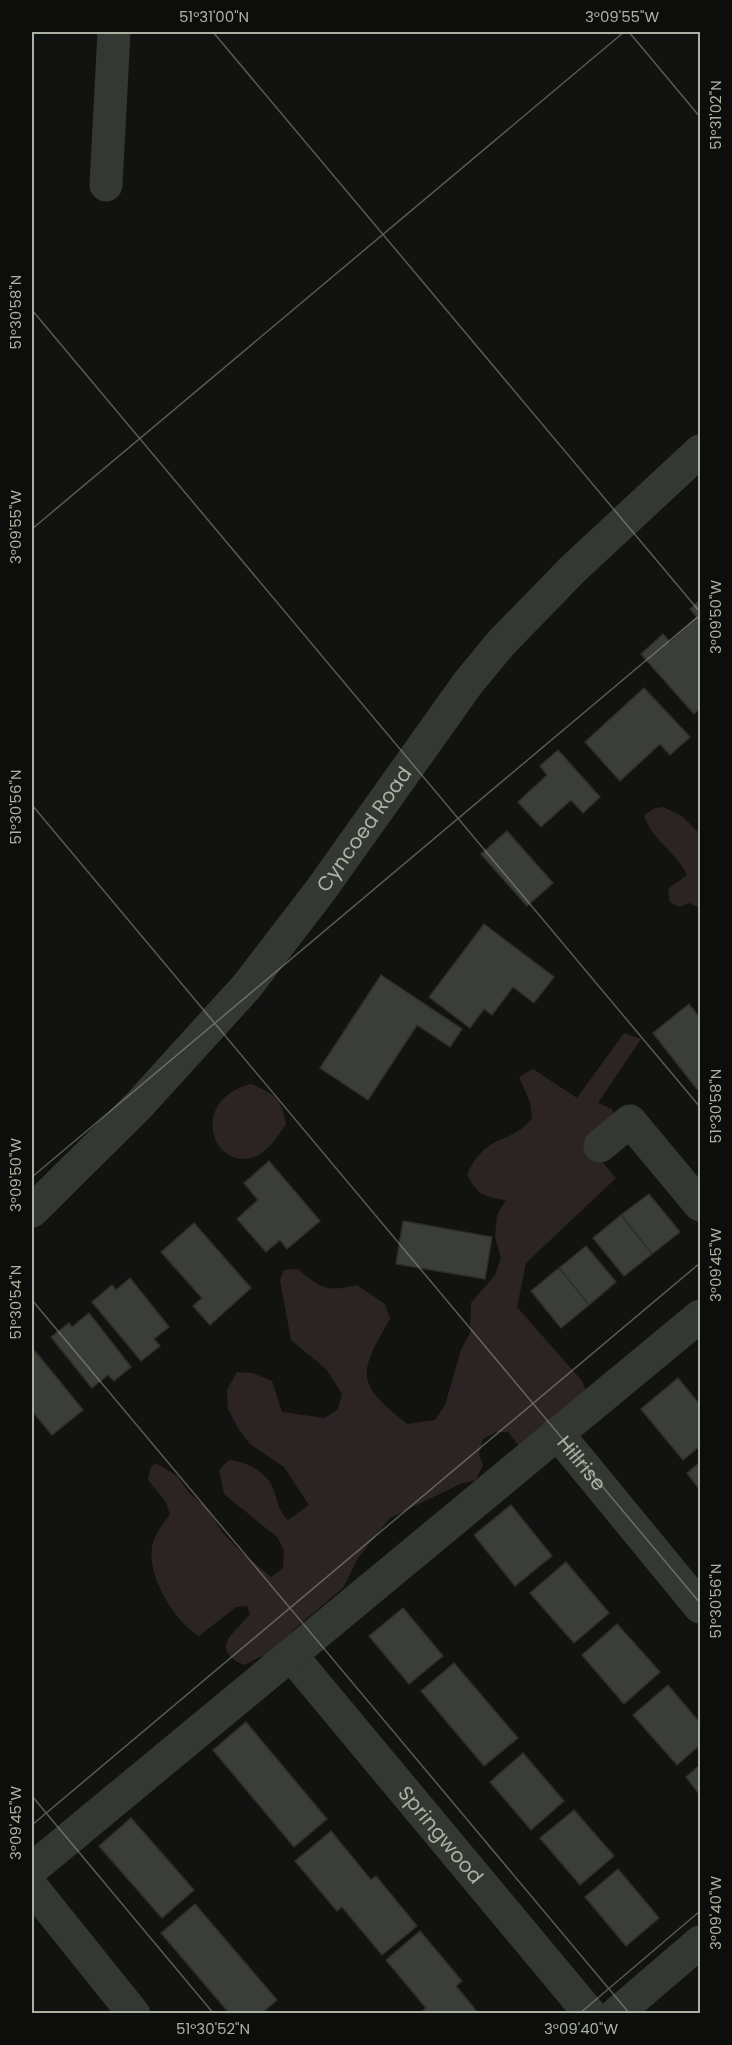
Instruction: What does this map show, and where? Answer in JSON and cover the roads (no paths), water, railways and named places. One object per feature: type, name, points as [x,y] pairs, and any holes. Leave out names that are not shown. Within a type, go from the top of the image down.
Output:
[{"type":"street","points":[[106,184],[114,32]]},
{"type":"street","name":"Cyncoed Road","points":[[32,1211],[140,1105],[248,986],[320,891],[468,683],[501,643],[573,569],[700,451]]},
{"type":"street","points":[[600,1146],[630,1121],[700,1205]]},
{"type":"street","name":"Hillrise","points":[[700,1316],[557,1433],[700,1607]]},
{"type":"street","points":[[32,1869],[557,1433]]},
{"type":"street","name":"Springwood","points":[[291,1655],[590,2013]]},
{"type":"street","points":[[32,1887],[134,2013]]},
{"type":"street","points":[[616,2013],[700,1942]]}]
